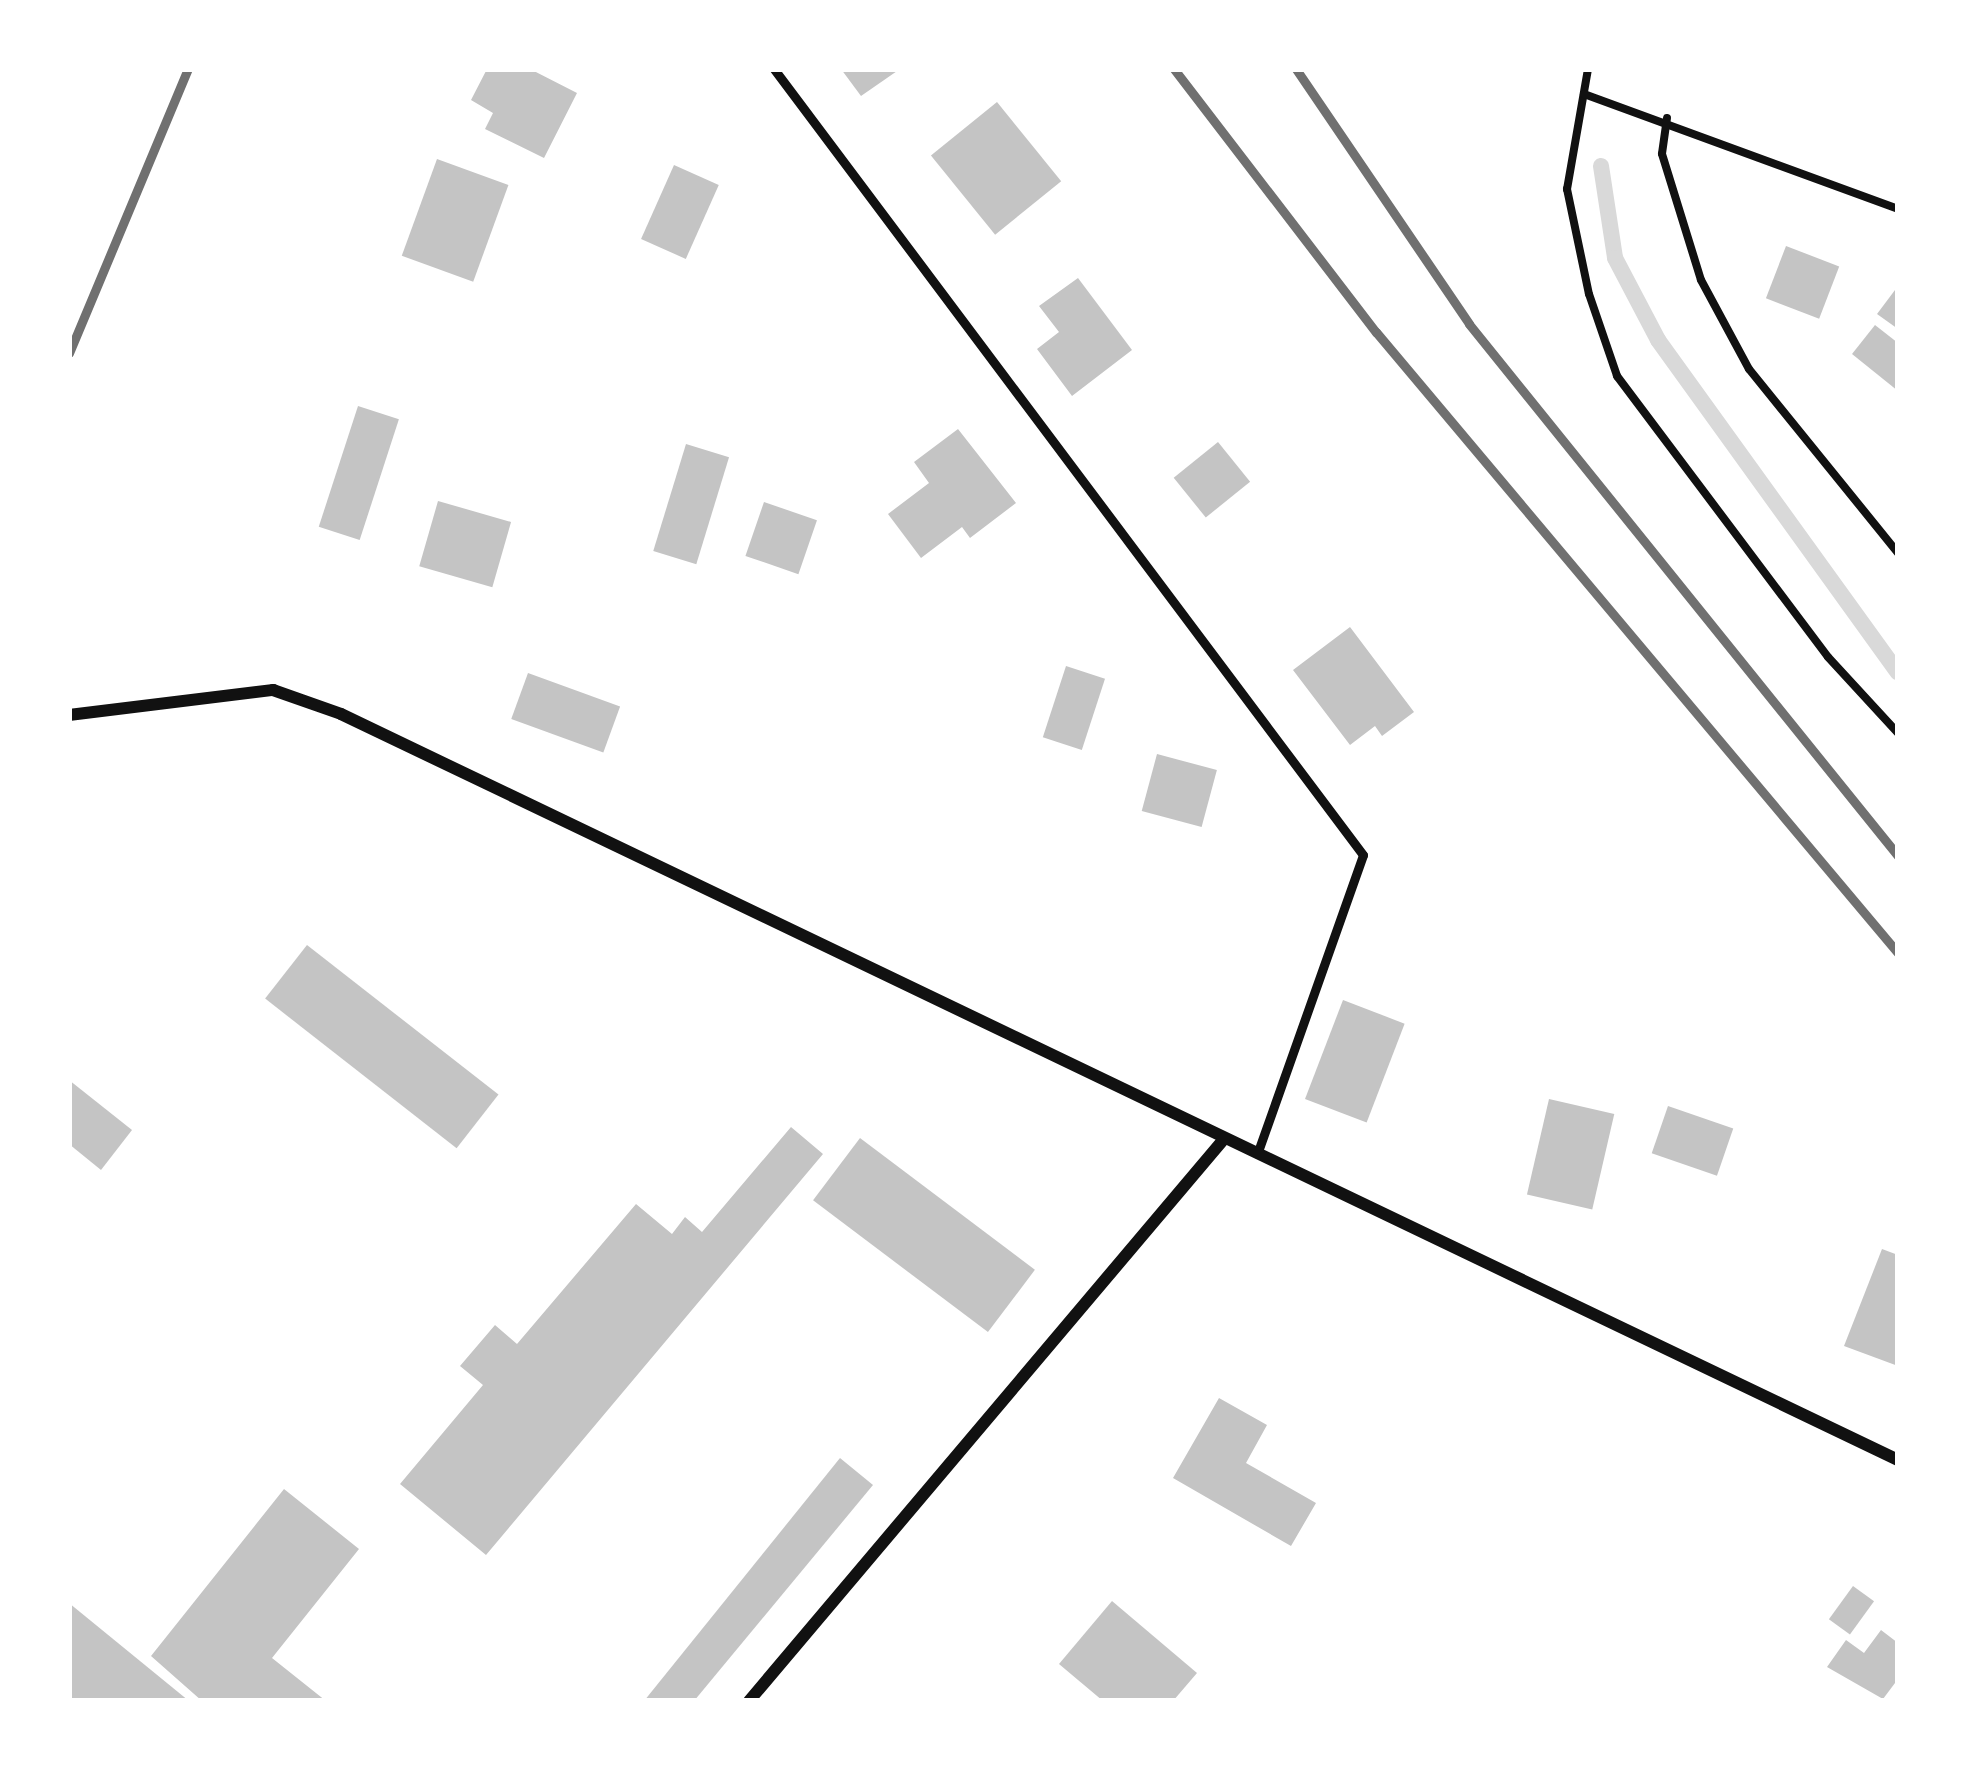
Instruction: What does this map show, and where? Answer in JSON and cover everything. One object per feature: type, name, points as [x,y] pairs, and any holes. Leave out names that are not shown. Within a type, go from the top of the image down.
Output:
[{"type":"street","points":[[69,715],[272,690],[341,714],[1898,1460]]},
{"type":"street","points":[[749,1701],[1224,1139]]},
{"type":"lane","points":[[774,69],[1364,855],[1257,1154]]},
{"type":"path","points":[[1588,69],[1567,189],[1589,294],[1617,376],[1828,657],[1898,733]]},
{"type":"path","points":[[1584,94],[1667,118],[1898,209]]},
{"type":"path","points":[[1667,118],[1662,154],[1701,280],[1749,368],[1898,553]]},
{"type":"building","points":[[487,69],[530,69],[577,93],[544,158],[485,129],[493,113],[471,100]]},
{"type":"building","points":[[841,69],[900,69],[861,96]]},
{"type":"building","points":[[997,102],[1061,181],[995,235],[931,155]]},
{"type":"building","points":[[437,159],[508,185],[473,282],[402,256]]},
{"type":"building","points":[[674,165],[719,185],[686,259],[641,239]]},
{"type":"building","points":[[1786,246],[1839,266],[1819,319],[1766,298]]},
{"type":"building","points":[[1078,278],[1132,350],[1072,396],[1037,349],[1059,332],[1039,306]]},
{"type":"building","points":[[1898,292],[1898,329],[1877,314]]},
{"type":"building","points":[[1875,325],[1898,343],[1898,391],[1852,354]]},
{"type":"building","points":[[358,406],[399,419],[360,540],[319,527]]},
{"type":"building","points":[[958,429],[1016,503],[970,538],[962,527],[921,558],[888,514],[929,483],[914,462]]},
{"type":"building","points":[[1218,442],[1250,482],[1206,518],[1174,478]]},
{"type":"building","points":[[686,444],[729,457],[696,564],[653,551]]},
{"type":"building","points":[[438,501],[511,522],[492,587],[419,566]]},
{"type":"building","points":[[764,502],[817,520],[798,574],[745,556]]},
{"type":"building","points":[[1350,627],[1414,712],[1382,736],[1375,726],[1350,745],[1293,670]]},
{"type":"building","points":[[1066,666],[1105,679],[1082,750],[1043,737]]},
{"type":"building","points":[[528,673],[620,707],[603,753],[511,719]]},
{"type":"building","points":[[1157,754],[1217,770],[1202,827],[1142,811]]},
{"type":"building","points":[[307,945],[498,1095],[457,1148],[265,999]]},
{"type":"building","points":[[1343,1000],[1405,1024],[1367,1123],[1305,1099]]},
{"type":"building","points":[[69,1080],[132,1130],[101,1170],[69,1144]]},
{"type":"building","points":[[1549,1099],[1614,1114],[1592,1210],[1527,1194]]},
{"type":"building","points":[[1668,1106],[1733,1128],[1717,1176],[1652,1153]]},
{"type":"building","points":[[791,1127],[823,1154],[486,1555],[400,1484],[483,1385],[460,1366],[495,1325],[517,1344],[636,1204],[672,1234],[685,1217],[702,1232]]},
{"type":"building","points":[[860,1138],[1035,1270],[988,1332],[813,1200]]},
{"type":"building","points":[[1882,1249],[1898,1255],[1898,1366],[1844,1346]]},
{"type":"building","points":[[1219,1398],[1267,1425],[1246,1463],[1316,1503],[1291,1546],[1173,1478]]},
{"type":"building","points":[[840,1458],[873,1485],[694,1701],[644,1701]]},
{"type":"building","points":[[284,1489],[359,1549],[272,1658],[326,1701],[202,1701],[151,1656]]},
{"type":"building","points":[[1853,1586],[1874,1601],[1850,1634],[1829,1619]]},
{"type":"building","points":[[1112,1601],[1197,1673],[1173,1701],[1103,1701],[1059,1664]]},
{"type":"building","points":[[69,1603],[189,1701],[69,1701]]},
{"type":"building","points":[[1881,1630],[1898,1643],[1898,1679],[1883,1699],[1827,1667],[1846,1640],[1864,1653]]},
{"type":"waterway","points":[[1601,166],[1615,258],[1658,340],[1898,673]]},
{"type":"railway","points":[[69,353],[188,69]]},
{"type":"railway","points":[[1174,69],[1376,332],[1898,953]]},
{"type":"railway","points":[[1296,69],[1469,324],[1898,856]]}]
